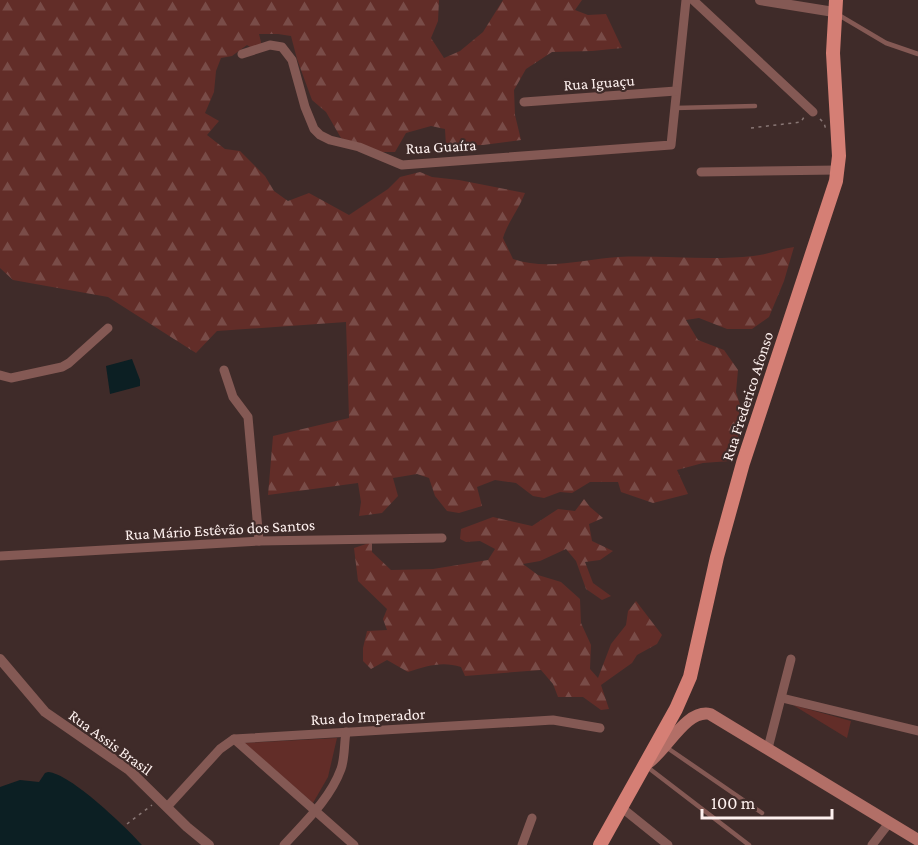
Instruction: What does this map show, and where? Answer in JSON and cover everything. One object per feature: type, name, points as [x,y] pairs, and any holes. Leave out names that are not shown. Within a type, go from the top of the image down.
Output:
[{"type":"main road","name":"Rua Frederico Afonso","points":[[600,845],[676,709],[690,677],[731,503],[759,408],[830,200],[838,170],[833,52],[835,6]]},
{"type":"main road","points":[[645,764],[666,747],[695,715],[710,714],[918,840]]},
{"type":"street","points":[[675,108],[686,0]]},
{"type":"street","points":[[693,0],[811,110]]},
{"type":"street","points":[[760,0],[835,6]]},
{"type":"street","name":"Rua Guaíra","points":[[242,54],[270,45],[282,47],[292,60],[305,107],[314,129],[320,135],[402,165],[671,145],[675,108]]},
{"type":"street","name":"Rua Iguaçu","points":[[524,102],[676,91]]},
{"type":"street","points":[[702,172],[838,170]]},
{"type":"street","points":[[0,375],[11,378],[62,367],[108,328]]},
{"type":"street","points":[[224,370],[233,397],[248,417],[259,541]]},
{"type":"street","name":"Rua Mário Estêvão dos Santos","points":[[0,555],[259,541],[442,538]]},
{"type":"street","name":"Rua Assis Brasil","points":[[0,659],[45,712],[121,764],[209,845]]},
{"type":"street","points":[[768,748],[791,659]]},
{"type":"street","points":[[782,698],[918,731]]},
{"type":"street","name":"Rua do Imperador","points":[[234,739],[553,720],[600,728]]},
{"type":"street","points":[[284,845],[327,797],[341,768],[345,732]]},
{"type":"street","points":[[164,803],[220,749],[234,739],[354,845]]},
{"type":"street","points":[[622,808],[668,845]]},
{"type":"street","points":[[522,845],[532,818]]},
{"type":"street","points":[[872,845],[889,823]]},
{"type":"lane","points":[[835,6],[886,43],[918,54]]},
{"type":"lane","points":[[675,108],[755,106]]},
{"type":"lane","points":[[666,747],[762,813]]},
{"type":"lane","points":[[645,764],[749,845]]},
{"type":"path","points":[[751,128],[801,122],[811,110]]},
{"type":"path","points":[[127,824],[164,803]]},
{"type":"green space","points":[[0,0],[439,0],[438,21],[431,38],[444,58],[460,51],[483,32],[503,0],[582,0],[575,10],[588,15],[606,14],[622,48],[552,52],[526,69],[514,90],[515,115],[521,140],[483,145],[446,146],[445,129],[431,126],[406,133],[395,152],[377,152],[341,138],[326,112],[312,100],[291,36],[278,34],[259,34],[262,46],[253,49],[247,45],[232,56],[221,58],[216,71],[214,92],[205,113],[219,121],[207,135],[225,149],[240,151],[265,176],[274,191],[288,201],[309,193],[349,215],[388,189],[400,177],[420,172],[432,177],[525,193],[503,238],[513,259],[526,262],[552,264],[618,257],[736,257],[794,247],[784,281],[769,317],[752,329],[727,329],[699,318],[686,320],[698,340],[724,350],[738,370],[736,392],[741,408],[738,442],[730,461],[703,463],[677,470],[688,494],[653,503],[621,492],[618,482],[590,482],[572,493],[560,492],[544,498],[533,496],[516,483],[495,480],[477,487],[482,506],[459,513],[447,511],[435,496],[429,478],[417,474],[393,478],[398,496],[382,513],[359,516],[361,502],[358,483],[268,495],[273,436],[349,418],[346,322],[217,331],[196,353],[108,297],[13,280],[0,268]]},
{"type":"green space","points":[[584,499],[603,518],[589,524],[592,541],[613,551],[600,560],[585,562],[593,583],[611,596],[602,600],[586,589],[576,561],[566,549],[540,561],[523,564],[538,575],[561,582],[580,599],[581,623],[591,645],[590,669],[598,678],[611,644],[626,625],[628,611],[636,601],[662,635],[657,644],[637,655],[632,663],[601,685],[609,709],[601,710],[583,697],[558,697],[553,684],[541,670],[465,676],[461,667],[454,665],[434,665],[408,672],[387,660],[371,669],[363,661],[367,631],[387,630],[383,619],[387,609],[358,581],[354,548],[372,542],[372,552],[391,570],[433,569],[488,560],[495,549],[480,541],[466,542],[460,539],[461,529],[493,517],[532,526],[558,509],[575,511]]},
{"type":"green space","points":[[793,705],[851,721],[847,738]]},
{"type":"green space","points":[[337,738],[328,777],[313,803],[244,743]]},
{"type":"water","points":[[132,359],[140,386],[110,394],[106,366]]},
{"type":"water","points":[[48,772],[70,781],[83,791],[142,845],[0,845],[0,787],[20,780],[39,782]]}]
